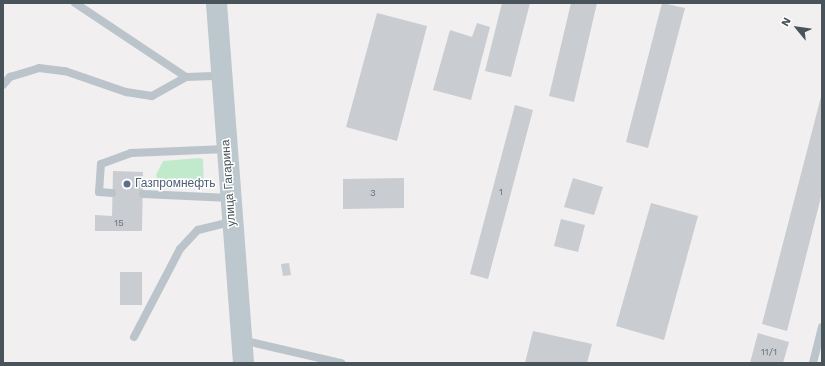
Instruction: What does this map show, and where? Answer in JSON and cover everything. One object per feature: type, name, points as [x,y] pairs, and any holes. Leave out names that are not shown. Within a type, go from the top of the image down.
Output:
[{"type":"main road","name":"улица Гагарина","points":[[216,3],[243,363]]},
{"type":"lane","points":[[75,3],[186,77]]},
{"type":"lane","points":[[3,85],[10,77],[39,68],[65,71],[126,92],[152,96],[186,77],[221,76]]},
{"type":"lane","points":[[112,193],[99,192],[101,164],[131,153],[226,148]]},
{"type":"lane","points":[[143,194],[230,198]]},
{"type":"lane","points":[[134,337],[180,249],[198,230],[232,222]]},
{"type":"lane","points":[[813,363],[822,327]]},
{"type":"lane","points":[[241,340],[316,360],[341,363]]},
{"type":"green space","points":[[203,159],[204,187],[165,188],[159,184],[156,175],[163,161]]},
{"type":"building","points":[[502,3],[530,3],[511,77],[485,71]]},
{"type":"building","points":[[571,3],[597,3],[574,102],[549,96]]},
{"type":"building","points":[[662,3],[685,8],[648,148],[626,142]]},
{"type":"building","points":[[377,13],[427,26],[397,141],[346,127]]},
{"type":"building","points":[[477,23],[490,27],[471,100],[433,90],[450,30],[472,37]]},
{"type":"building","points":[[822,93],[822,193],[787,331],[762,324]]},
{"type":"building","points":[[515,105],[533,110],[488,279],[470,274]]},
{"type":"building","points":[[113,171],[143,172],[142,231],[95,231],[95,215],[112,216]]},
{"type":"building","points":[[404,178],[404,208],[343,209],[343,179]]},
{"type":"building","points":[[573,178],[603,187],[594,215],[564,207]]},
{"type":"building","points":[[651,203],[698,216],[664,340],[616,326]]},
{"type":"building","points":[[561,219],[585,225],[578,252],[554,246]]},
{"type":"building","points":[[289,263],[291,275],[283,276],[281,264]]},
{"type":"building","points":[[120,272],[142,272],[142,305],[120,305]]},
{"type":"building","points":[[533,331],[592,344],[587,363],[525,363]]},
{"type":"building","points":[[758,333],[789,342],[783,363],[750,363]]},
{"type":"place","name":"Газпромнефть","points":[[127,184]]}]
